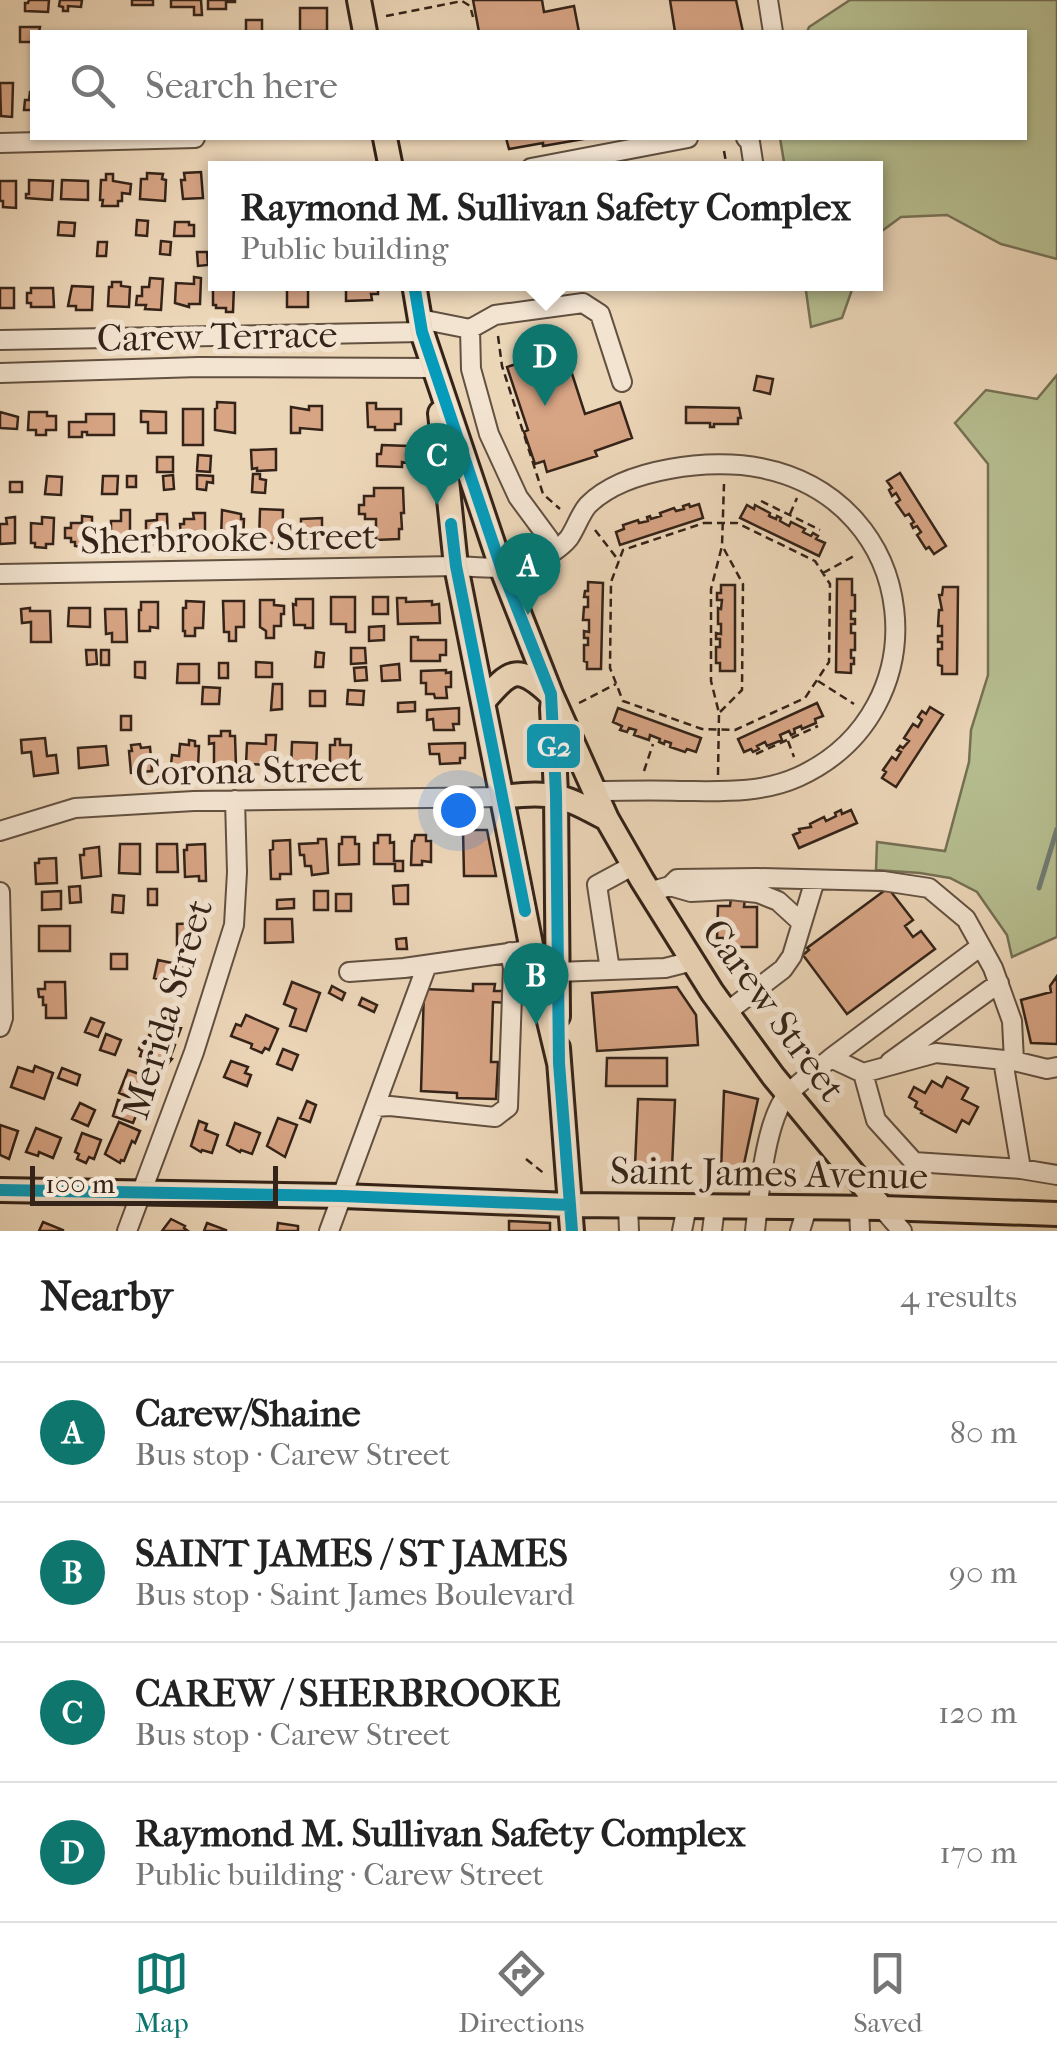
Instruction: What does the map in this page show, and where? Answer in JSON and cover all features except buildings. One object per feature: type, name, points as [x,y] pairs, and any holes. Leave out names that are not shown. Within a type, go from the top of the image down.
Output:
[{"type":"main road","points":[[358,0],[365,30]]},
{"type":"main road","name":"Carew Street","points":[[415,291],[421,325],[501,567],[555,704],[607,819],[634,865],[659,889],[692,961],[788,1094],[867,1216]]},
{"type":"main road","name":"Carew Street","points":[[435,368],[456,566],[503,797],[521,951],[559,1062]]},
{"type":"main road","points":[[484,700],[502,680],[518,674],[533,678],[555,704],[559,1062],[572,1231]]},
{"type":"main road","points":[[503,797],[556,794],[607,819]]},
{"type":"main road","name":"Saint James Avenue","points":[[0,1190],[714,1207],[756,1219],[808,1208],[867,1216],[1043,1220]]},
{"type":"street","points":[[768,0],[773,30]]},
{"type":"street","points":[[0,143],[118,140]]},
{"type":"street","points":[[568,161],[678,140]]},
{"type":"street","points":[[548,553],[549,538],[518,497],[489,434],[471,369],[470,329],[495,315],[583,303],[600,314],[622,382]]},
{"type":"street","name":"Carew Terrace","points":[[0,340],[421,325],[470,329]]},
{"type":"street","name":"Carew Terrace","points":[[0,373],[200,367],[435,368]]},
{"type":"street","points":[[451,416],[480,401]]},
{"type":"street","points":[[456,566],[533,563],[567,541],[587,506],[610,489],[691,466],[734,464],[778,472],[816,488],[860,523],[878,552],[890,582],[895,614],[893,655],[870,714],[836,754],[780,784],[746,791],[595,790]]},
{"type":"street","name":"Sherbrooke Street","points":[[0,574],[456,566]]},
{"type":"street","name":"Corona Street","points":[[0,831],[75,808],[235,800],[503,797]]},
{"type":"street","name":"Merida Street","points":[[127,1231],[194,1052],[234,926],[235,800]]},
{"type":"street","points":[[610,970],[597,885],[634,865]]},
{"type":"street","points":[[659,889],[677,879],[883,881],[930,888],[966,919],[999,983],[1012,1021],[1009,1060],[1021,1168]]},
{"type":"street","points":[[727,1012],[783,968],[792,956],[815,880]]},
{"type":"street","points":[[659,889],[758,893],[778,901],[802,923]]},
{"type":"street","points":[[0,892],[0,1027]]},
{"type":"street","points":[[756,1219],[777,1110],[788,1094],[981,946]]},
{"type":"street","points":[[349,972],[521,951]]},
{"type":"street","points":[[375,1106],[495,1117],[508,1106],[513,968],[521,951]]},
{"type":"street","points":[[557,972],[665,968],[692,961]]},
{"type":"street","points":[[329,1231],[427,965]]},
{"type":"street","points":[[871,1071],[999,983]]},
{"type":"street","points":[[831,1058],[871,1071],[936,1053],[1009,1060],[1048,1069],[1057,1067]]},
{"type":"street","points":[[871,1071],[876,1120],[914,1162],[1021,1168],[1057,1175]]},
{"type":"street","points":[[628,1206],[628,1231]]},
{"type":"street","points":[[682,1231],[687,1206]]},
{"type":"street","points":[[712,1231],[714,1207]]},
{"type":"street","points":[[800,1231],[808,1208]]},
{"type":"street","name":"Carew Street","points":[[867,1216],[902,1231]]},
{"type":"path","points":[[386,16],[462,1],[470,6],[473,17]]},
{"type":"path","points":[[724,151],[726,161]]},
{"type":"path","points":[[495,315],[502,366],[522,435],[543,494],[560,509]]},
{"type":"path","points":[[718,770],[719,713],[711,681],[711,589],[722,546],[724,484]]},
{"type":"path","points":[[789,515],[798,497]]},
{"type":"path","points":[[760,501],[820,530]]},
{"type":"path","points":[[737,522],[815,560],[830,584],[829,662],[805,698],[735,730],[702,729],[623,700],[610,668],[610,582],[623,550],[704,523],[723,523],[737,522]]},
{"type":"path","points":[[595,530],[619,561]]},
{"type":"path","points":[[719,713],[742,690],[743,584],[722,546]]},
{"type":"path","points":[[823,573],[860,552]]},
{"type":"path","points":[[817,680],[870,714]]},
{"type":"path","points":[[555,704],[616,684]]},
{"type":"path","points":[[756,754],[818,726]]},
{"type":"path","points":[[787,740],[795,758]]},
{"type":"path","points":[[647,791],[644,770],[653,744]]},
{"type":"path","points":[[526,1159],[547,1176]]},
{"type":"green space","points":[[850,0],[1057,0],[1057,259],[1001,244],[947,215],[901,217],[883,230],[883,161],[784,161],[780,140],[1027,140],[1027,30],[808,30]]},
{"type":"green space","points":[[806,291],[852,291],[842,318],[811,327]]},
{"type":"green space","points":[[1057,375],[1057,937],[1012,957],[1007,935],[977,892],[950,878],[876,870],[877,842],[945,851],[969,762],[971,730],[988,675],[988,464],[955,423],[986,390],[1037,399]]},
{"type":"waterway","points":[[1039,888],[1057,829]]},
{"type":"transit line","name":"G2","points":[[415,291],[422,332],[501,567],[551,694],[559,1063],[572,1231]]},
{"type":"transit line","name":"G2","points":[[451,524],[525,911]]},
{"type":"transit line","name":"G2","points":[[0,1190],[570,1205]]},
{"type":"place","name":"Raymond M. Sullivan Safety Complex","points":[[545,406]]},
{"type":"place","name":"CAREW / SHERBROOKE","points":[[437,505]]},
{"type":"place","name":"Carew/Shaine","points":[[528,615]]},
{"type":"place","name":"SAINT JAMES / ST JAMES","points":[[536,1025]]}]
